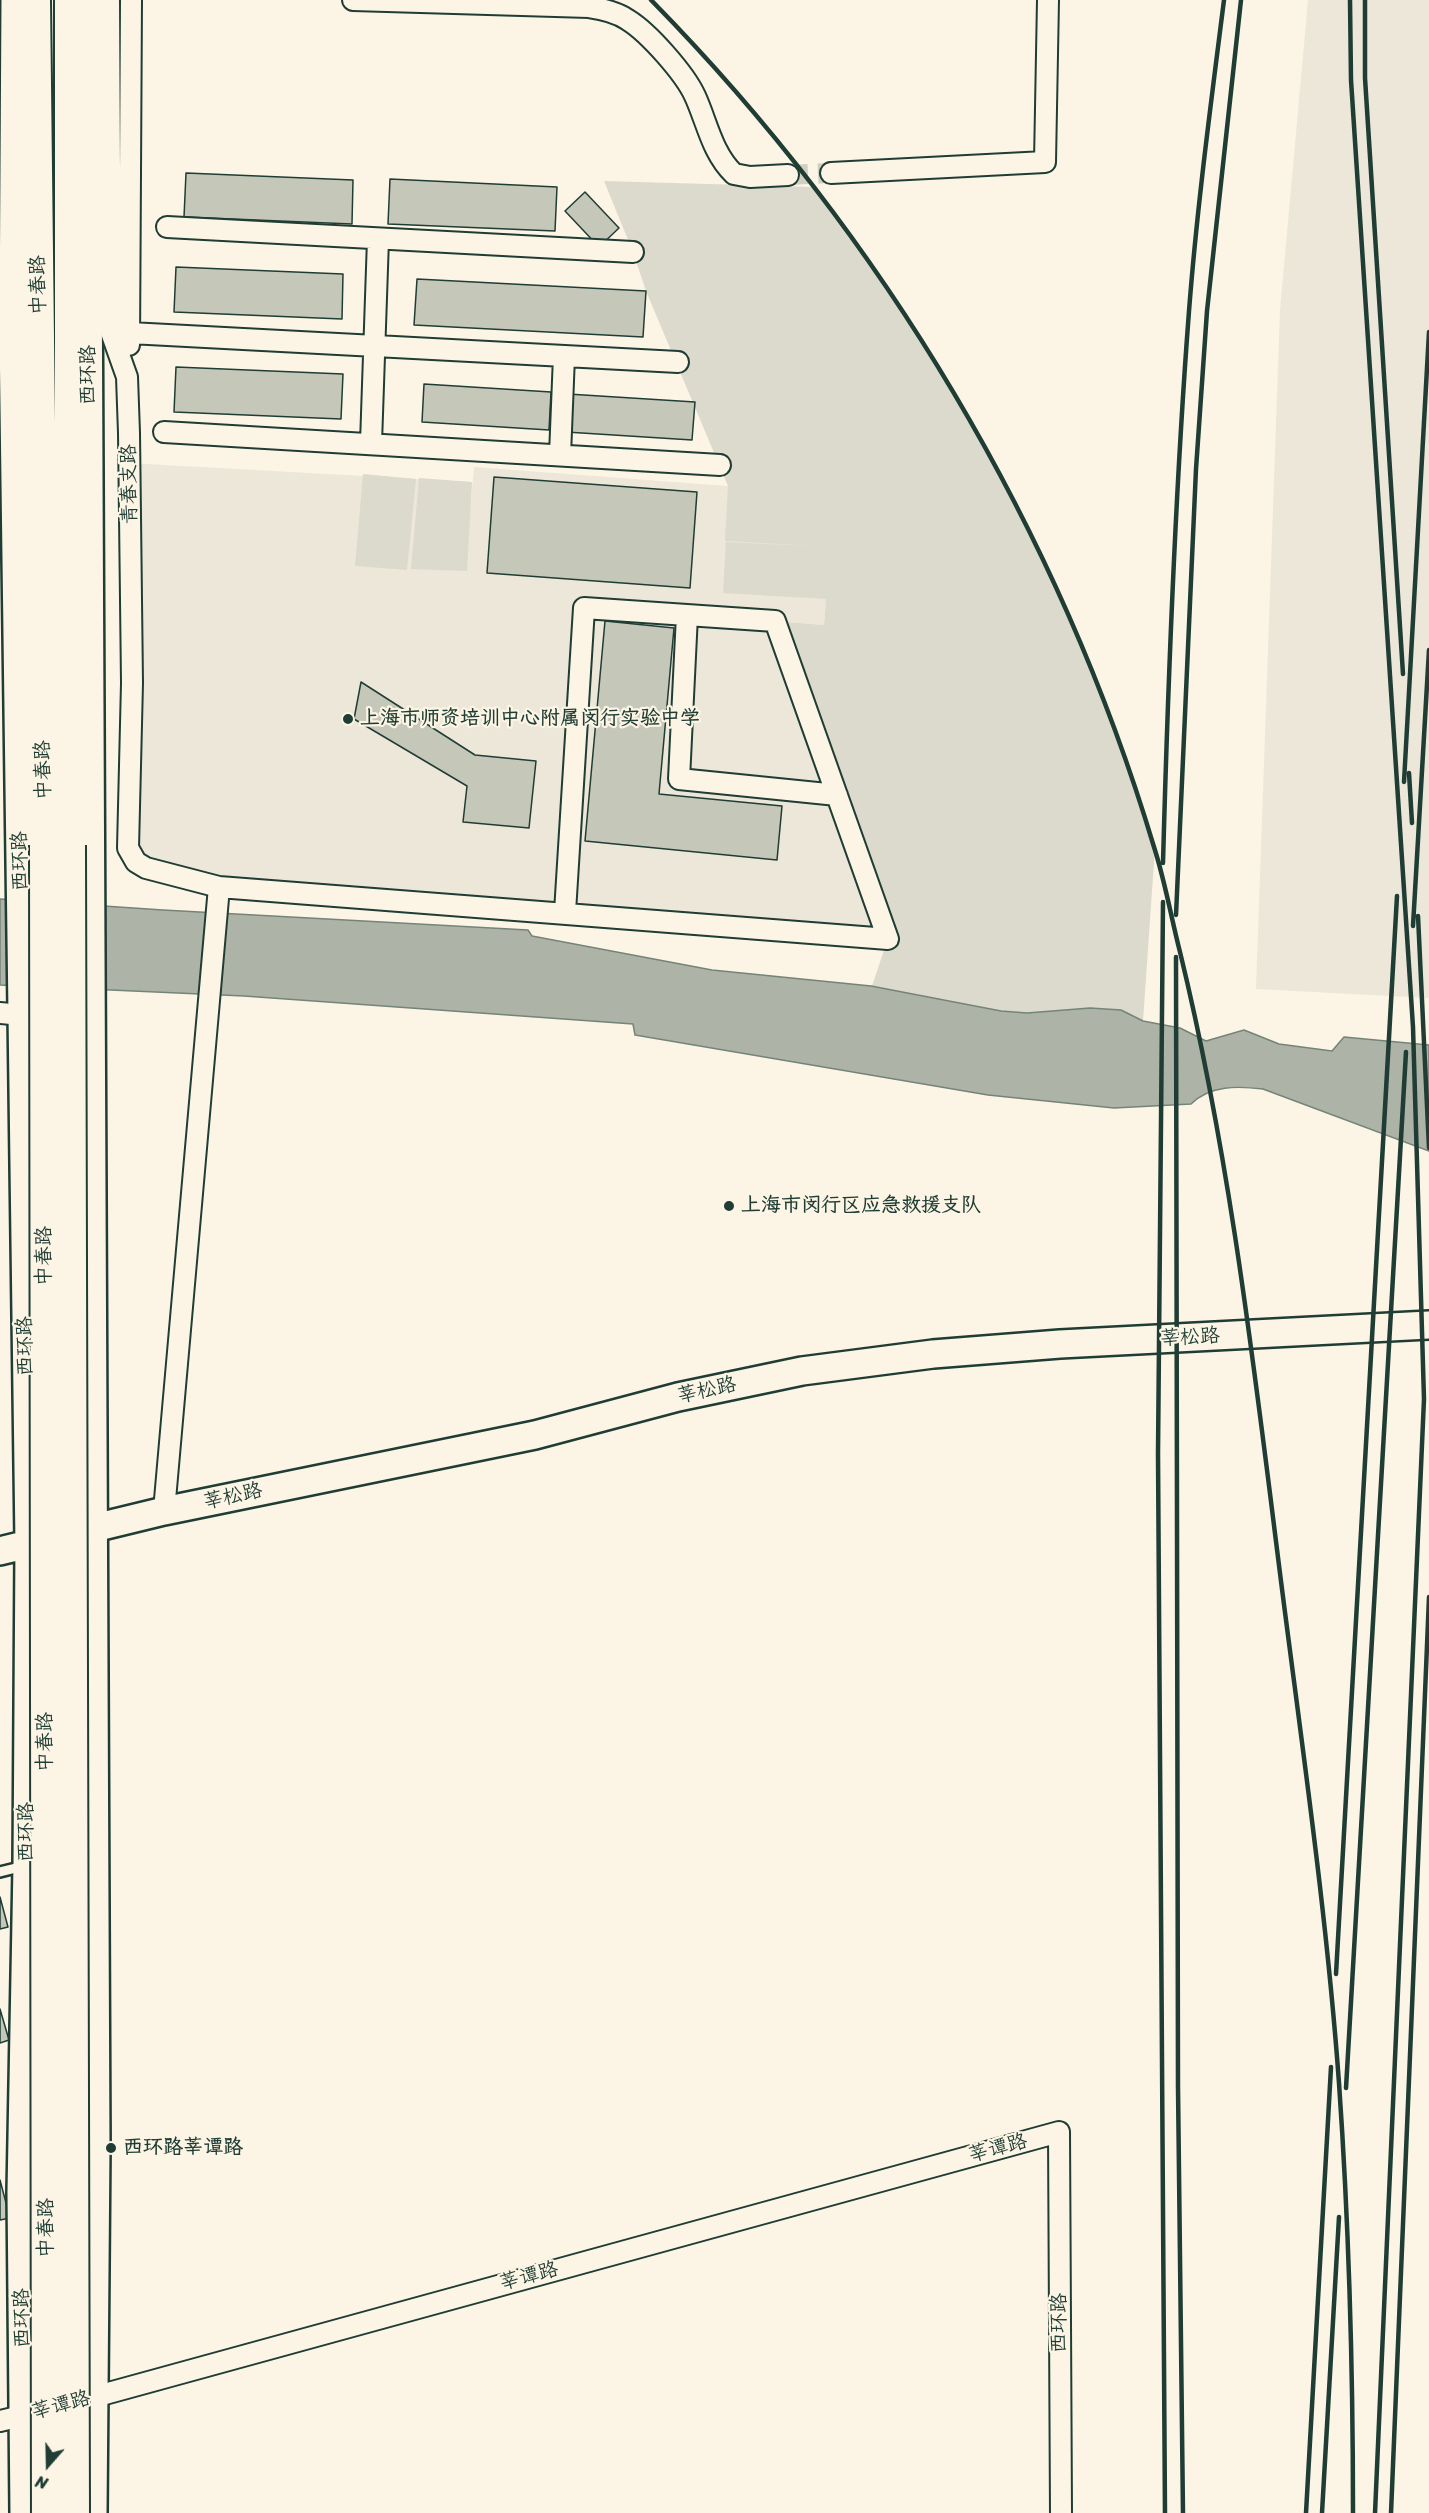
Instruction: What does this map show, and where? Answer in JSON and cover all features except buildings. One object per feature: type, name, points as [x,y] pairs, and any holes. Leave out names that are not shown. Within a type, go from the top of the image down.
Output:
[{"type":"main road","name":"西环路","points":[[15,0],[7,441],[21,863],[15,1010],[29,1544],[27,1865],[21,2192],[12,2418],[24,2513]]},
{"type":"main road","name":"中春路","points":[[35,0],[58,845],[74,2513]]},
{"type":"main road","name":"中春路","points":[[47,2513],[58,845],[70,0]]},
{"type":"main road","name":"西环路","points":[[87,0],[96,2145],[93,2513]]},
{"type":"main road","name":"莘松路","points":[[0,1551],[164,1511],[535,1435],[678,1397],[802,1371],[933,1354],[1060,1344],[1429,1325]]},
{"type":"street","name":"青春支路","points":[[109,0],[121,333],[127,377],[132,672],[128,848],[136,862],[218,896],[550,914],[565,912],[888,939],[837,795]]},
{"type":"street","points":[[131,0],[121,333],[678,362]]},
{"type":"street","points":[[352,0],[589,7],[615,12],[633,23],[686,81],[695,95],[712,140],[734,174],[750,177],[788,176]]},
{"type":"street","points":[[831,173],[1045,162],[1048,0]]},
{"type":"street","points":[[167,227],[633,252]]},
{"type":"street","points":[[371,443],[378,239]]},
{"type":"street","points":[[560,455],[564,356]]},
{"type":"street","points":[[164,432],[720,465]]},
{"type":"street","points":[[565,912],[584,608],[687,615],[775,621],[837,795],[679,779],[687,615]]},
{"type":"street","points":[[164,1511],[218,896]]},
{"type":"street","name":"莘谭路","points":[[12,2418],[1059,2132]]},
{"type":"street","name":"西环路","points":[[1059,2132],[1062,2513]]},
{"type":"lane","points":[[0,1872],[27,1865]]},
{"type":"shaded area","points":[[1308,0],[1429,0],[1429,998],[1256,989],[1280,310]]},
{"type":"shaded area","points":[[604,181],[813,187],[880,277],[964,406],[1035,540],[1095,676],[1155,848],[1143,1021],[1121,1010],[1090,1008],[1027,1013],[1001,1011],[872,986],[888,938],[775,621],[824,625],[826,599],[723,593],[726,542],[830,547],[725,541],[728,486],[646,291]]},
{"type":"shaded area","points":[[129,463],[472,482],[470,513],[474,467],[834,494],[824,625],[776,621],[888,939],[157,873],[127,837]]},
{"type":"shaded area","points":[[363,474],[416,479],[407,570],[355,566]]},
{"type":"shaded area","points":[[419,478],[472,482],[467,571],[411,569]]},
{"type":"shaded area","points":[[0,899],[528,930],[532,936],[712,970],[871,986],[1001,1011],[1027,1013],[1090,1008],[1121,1010],[1143,1021],[1180,1028],[1206,1041],[1244,1030],[1279,1044],[1332,1051],[1344,1037],[1429,1045],[1429,1151],[1263,1089],[1225,1088],[1207,1093],[1191,1104],[1114,1108],[988,1095],[635,1035],[633,1024],[244,996],[0,985]]},
{"type":"tunnel","points":[[788,175],[831,173]]},
{"type":"railway","points":[[651,0],[735,91],[814,187],[887,288],[954,393],[1014,502],[1068,614],[1115,729],[1158,860],[1198,1031],[1228,1189],[1251,1349],[1321,1897],[1339,2083],[1348,2244],[1353,2513]]},
{"type":"railway","points":[[1163,863],[1167,725],[1184,380],[1196,233],[1224,0]]},
{"type":"railway","points":[[1176,915],[1196,469],[1207,311],[1241,0]]},
{"type":"railway","points":[[1350,0],[1351,80],[1413,1027],[1424,1399],[1375,2513]]},
{"type":"railway","points":[[1365,0],[1365,78],[1403,674]]},
{"type":"railway","points":[[1404,782],[1429,332]]},
{"type":"railway","points":[[1413,926],[1429,650]]},
{"type":"railway","points":[[1409,773],[1412,823]]},
{"type":"railway","points":[[1336,1974],[1397,896]]},
{"type":"railway","points":[[1163,902],[1158,1453],[1165,2513]]},
{"type":"railway","points":[[1418,916],[1429,1148]]},
{"type":"railway","points":[[1176,957],[1178,2087],[1183,2513]]},
{"type":"railway","points":[[1346,2088],[1406,1052]]},
{"type":"railway","points":[[1391,2513],[1429,1597]]},
{"type":"railway","points":[[1306,2513],[1331,2067]]},
{"type":"railway","points":[[1322,2513],[1339,2217]]},
{"type":"place","name":"上海市师资培训中心附属闵行实验中学","points":[[348,719]]},
{"type":"place","name":"上海市闵行区应急救援支队","points":[[729,1206]]},
{"type":"place","name":"西环路莘谭路","points":[[111,2148]]}]
